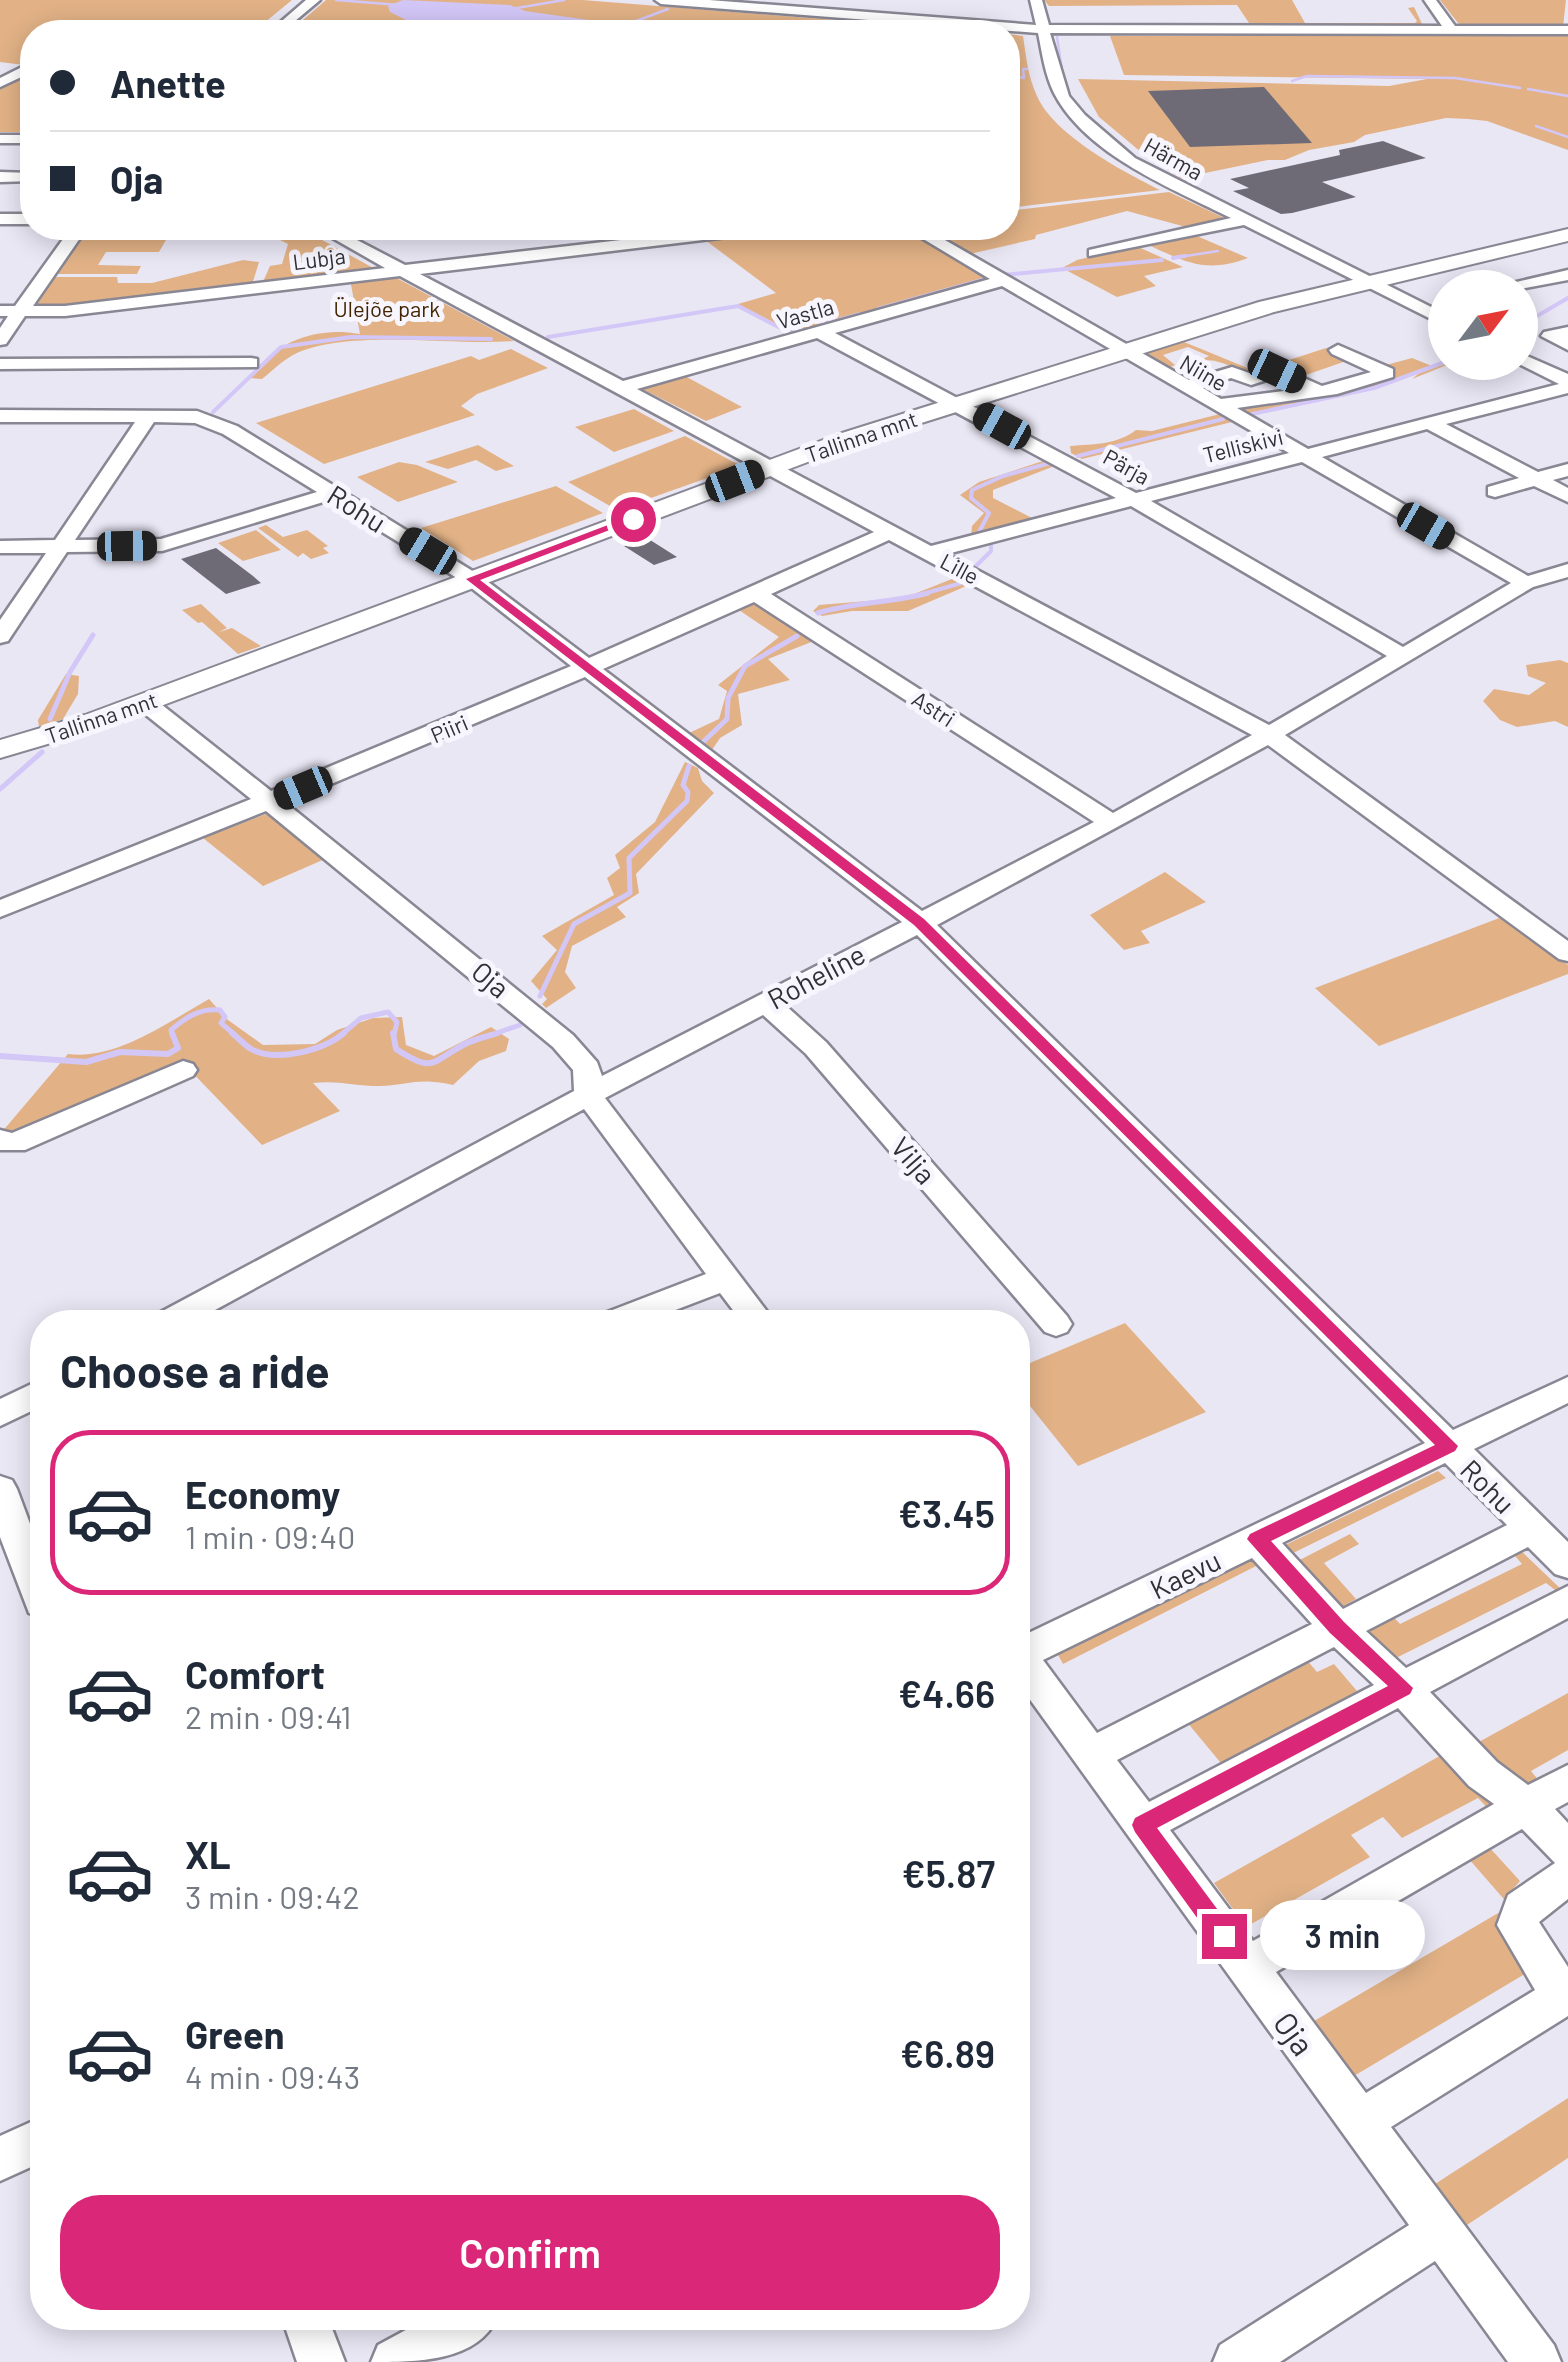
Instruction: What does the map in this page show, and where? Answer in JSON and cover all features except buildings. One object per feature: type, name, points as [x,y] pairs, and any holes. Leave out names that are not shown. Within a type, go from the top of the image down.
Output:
[{"type":"main road","name":"Tallinna mnt","points":[[0,749],[144,702],[774,466],[960,402],[1122,351],[1369,282],[1568,235]]},
{"type":"street","points":[[290,20],[314,0]]},
{"type":"street","points":[[661,0],[924,20]]},
{"type":"street","name":"Härma","points":[[1036,0],[1056,82],[1073,111],[1130,161],[1245,220],[1293,236],[1369,282],[1417,308],[1428,309]]},
{"type":"street","points":[[1430,0],[1451,30]]},
{"type":"street","points":[[1020,27],[1568,30]]},
{"type":"street","points":[[1198,197],[1216,193]]},
{"type":"street","points":[[1095,252],[1245,220]]},
{"type":"street","points":[[0,340],[71,240]]},
{"type":"street","name":"Lille","points":[[347,240],[1270,735],[1568,953]]},
{"type":"street","name":"Lubja","points":[[0,311],[65,311],[660,240]]},
{"type":"street","name":"Niine","points":[[933,240],[1526,584]]},
{"type":"street","points":[[1538,281],[1568,275]]},
{"type":"street","name":"Vastla","points":[[619,388],[1002,281]]},
{"type":"street","name":"Pärja","points":[[819,332],[960,402],[1135,499],[1403,656]]},
{"type":"street","points":[[1568,332],[1550,336],[1568,345]]},
{"type":"street","points":[[1216,405],[1321,392],[1386,372],[1338,350]]},
{"type":"street","points":[[0,364],[251,363]]},
{"type":"street","points":[[1538,368],[1568,384]]},
{"type":"street","points":[[1186,388],[1232,372],[1251,380],[1277,371],[1321,392]]},
{"type":"street","name":"Telliskivi","points":[[930,552],[1568,384]]},
{"type":"street","name":"Rohu","points":[[0,416],[196,417],[230,430],[472,579],[919,922],[1568,1564]]},
{"type":"street","points":[[0,636],[149,416]]},
{"type":"street","points":[[1428,422],[1568,496]]},
{"type":"street","points":[[1495,490],[1568,470]]},
{"type":"street","points":[[0,547],[162,546],[334,493]]},
{"type":"street","name":"Piiri","points":[[0,909],[268,804],[590,669],[892,532]]},
{"type":"street","name":"Roheline","points":[[190,1310],[588,1095],[1112,823],[1526,584],[1568,570]]},
{"type":"street","name":"Astri","points":[[757,594],[1112,823]]},
{"type":"street","name":"Oja","points":[[144,702],[452,946],[563,1041],[587,1068],[588,1095],[750,1310]]},
{"type":"street","name":"Vilja","points":[[765,1002],[816,1048],[1056,1324]]},
{"type":"street","points":[[0,1140],[15,1143],[183,1070]]},
{"type":"street","points":[[644,1310],[726,1278]]},
{"type":"street","name":"Kaevu","points":[[1030,1649],[1568,1389]]},
{"type":"street","points":[[0,1414],[30,1398]]},
{"type":"street","points":[[0,1489],[30,1543]]},
{"type":"street","points":[[1091,1755],[1532,1529]]},
{"type":"street","points":[[1257,1539],[1337,1627],[1403,1688],[1483,1774],[1526,1806],[1568,1850]]},
{"type":"street","points":[[1142,1825],[1568,1601]]},
{"type":"street","name":"Oja","points":[[1030,1671],[1537,2362]]},
{"type":"street","points":[[1246,1967],[1568,1782]]},
{"type":"street","points":[[1360,2122],[1564,1996],[1518,1925],[1522,1908],[1568,1876]]},
{"type":"street","points":[[0,2159],[30,2145]]},
{"type":"street","points":[[1237,2362],[1440,2231]]},
{"type":"street","points":[[309,2330],[320,2362]]},
{"type":"street","points":[[395,2362],[452,2330]]},
{"type":"green space","points":[[0,0],[292,0],[268,20],[20,20],[20,64],[0,62]]},
{"type":"green space","points":[[326,0],[583,0],[834,20],[303,20]]},
{"type":"green space","points":[[1044,0],[1292,0],[1305,23],[1415,23],[1408,8],[1414,7],[1424,28],[1228,26],[1249,23],[1237,5],[1049,6]]},
{"type":"green space","points":[[1440,0],[1566,0],[1563,27],[1468,27],[1458,23]]},
{"type":"green space","points":[[1433,32],[1568,32],[1568,150],[1487,121],[1446,118],[1365,135],[1354,142],[1309,150],[1285,160],[1181,178],[1147,157],[1099,117],[1078,79],[1389,86],[1427,79],[1124,75],[1110,36],[1544,35]]},
{"type":"green space","points":[[1020,36],[1034,89],[1058,124],[1091,150],[1160,190],[1020,207]]},
{"type":"green space","points":[[20,79],[20,132],[0,132],[0,87]]},
{"type":"green space","points":[[1169,192],[1233,222],[1197,230],[1127,211],[961,256],[934,240],[1020,240],[1020,210]]},
{"type":"green space","points":[[1190,233],[1248,258],[1220,265],[1196,264],[1146,244]]},
{"type":"green space","points":[[79,240],[166,240],[159,252],[106,252],[98,265],[141,266],[137,274],[57,274]]},
{"type":"green space","points":[[280,240],[322,240],[377,270],[262,284],[270,266],[282,264],[288,244]]},
{"type":"green space","points":[[705,240],[922,240],[990,279],[796,334],[738,304],[776,293]]},
{"type":"green space","points":[[1136,246],[1183,267],[1144,276],[1156,286],[1117,297],[1062,268],[1077,260]]},
{"type":"green space","points":[[243,260],[259,262],[252,285],[69,309],[36,307],[53,277],[117,277],[118,283],[152,283]]},
{"type":"green space","name":"Ülejõe park","points":[[391,275],[514,341],[340,342],[293,355],[262,379],[249,378],[271,355],[297,340],[327,332],[360,334],[350,279]]},
{"type":"green space","points":[[1184,342],[1255,371],[1326,348],[1352,359],[1303,376],[1281,366],[1255,372],[1200,360],[1209,356],[1188,347],[1163,355],[1175,365],[1167,369],[1140,355]]},
{"type":"green space","points":[[511,349],[548,368],[477,394],[461,406],[475,415],[324,464],[256,423],[471,356],[479,360]]},
{"type":"green space","points":[[1412,358],[1428,364],[1428,373],[1412,379],[1423,370],[1345,396],[1242,415],[1227,406],[1341,391],[1395,371],[1386,365]]},
{"type":"green space","points":[[683,375],[742,407],[706,421],[640,388]]},
{"type":"green space","points":[[634,409],[674,431],[614,452],[575,427]]},
{"type":"green space","points":[[1220,414],[1232,422],[1082,459],[1071,453],[1070,446],[1104,443],[1136,430],[1152,431]]},
{"type":"green space","points":[[685,436],[741,466],[617,510],[568,482]]},
{"type":"green space","points":[[478,445],[514,466],[496,471],[476,460],[448,469],[425,462]]},
{"type":"green space","points":[[1046,460],[1057,465],[993,490],[993,498],[1034,519],[971,537],[972,526],[984,513],[960,495],[979,482]]},
{"type":"green space","points":[[399,462],[458,482],[398,502],[357,477]]},
{"type":"green space","points":[[556,486],[603,513],[473,561],[421,528]]},
{"type":"green space","points":[[266,525],[283,537],[307,530],[328,546],[323,548],[329,553],[311,559],[303,553],[298,557],[258,528]]},
{"type":"green space","points":[[256,530],[281,550],[243,561],[218,543]]},
{"type":"green space","points":[[957,577],[971,584],[908,611],[852,611],[822,616],[813,611],[819,605],[904,598]]},
{"type":"green space","points":[[757,601],[814,641],[768,659],[790,680],[738,694],[742,725],[720,738],[712,750],[689,733],[719,719],[727,691],[718,685],[779,637],[736,608]]},
{"type":"green space","points":[[201,604],[227,628],[219,632],[232,628],[261,646],[238,654],[182,610]]},
{"type":"green space","points":[[1560,660],[1568,663],[1568,727],[1555,721],[1517,727],[1500,720],[1483,701],[1494,689],[1529,695],[1546,683],[1528,676],[1526,665]]},
{"type":"green space","points":[[66,674],[79,676],[78,694],[63,719],[39,727],[38,720]]},
{"type":"green space","points":[[685,762],[698,768],[702,781],[714,793],[636,874],[639,893],[617,907],[626,917],[572,946],[565,972],[576,988],[546,1008],[542,1004],[547,999],[531,981],[557,950],[542,936],[614,895],[607,878],[620,868],[615,855],[655,822]]},
{"type":"green space","points":[[266,814],[325,859],[263,886],[203,838]]},
{"type":"green space","points":[[1165,872],[1206,902],[1141,931],[1150,943],[1124,950],[1090,915]]},
{"type":"green space","points":[[1502,917],[1568,965],[1568,974],[1379,1046],[1315,988]]},
{"type":"green space","points":[[209,999],[228,1020],[263,1045],[315,1044],[337,1030],[373,1018],[402,1017],[406,1045],[434,1056],[491,1027],[509,1039],[506,1051],[479,1061],[453,1085],[313,1083],[340,1111],[262,1145],[184,1064],[20,1135],[1,1133],[68,1054],[105,1051],[123,1045]]},
{"type":"green space","points":[[1125,1323],[1206,1412],[1078,1466],[1030,1406],[1030,1363]]},
{"type":"green space","points":[[1438,1471],[1446,1478],[1285,1557],[1277,1549]]},
{"type":"green space","points":[[1350,1534],[1359,1544],[1324,1563],[1356,1599],[1333,1612],[1290,1565]]},
{"type":"green space","points":[[1517,1547],[1563,1591],[1559,1593],[1546,1583],[1386,1663],[1352,1630],[1389,1612],[1400,1624],[1522,1564],[1510,1550]]},
{"type":"green space","points":[[1256,1558],[1262,1563],[1063,1664],[1057,1653]]},
{"type":"green space","points":[[1306,1659],[1317,1672],[1334,1664],[1357,1691],[1377,1681],[1383,1688],[1225,1768],[1186,1721]]},
{"type":"green space","points":[[1568,1693],[1568,1750],[1531,1771],[1544,1787],[1525,1794],[1477,1743]]},
{"type":"green space","points":[[1452,1749],[1499,1801],[1494,1815],[1478,1798],[1402,1838],[1383,1817],[1351,1835],[1370,1857],[1246,1927],[1214,1883]]},
{"type":"green space","points":[[1489,1847],[1520,1881],[1511,1891],[1509,1905],[1468,1858]]},
{"type":"green space","points":[[1505,1909],[1535,1968],[1354,2076],[1314,2021]]},
{"type":"green space","points":[[1568,2098],[1568,2158],[1464,2227],[1435,2184]]},
{"type":"shaded area","points":[[403,0],[510,5],[525,11],[589,20],[406,20],[390,12],[388,6]]},
{"type":"waterway","points":[[336,0],[399,5]]},
{"type":"waterway","points":[[511,9],[564,0]]},
{"type":"waterway","points":[[639,20],[668,9]]},
{"type":"waterway","points":[[1057,37],[1062,70]]},
{"type":"waterway","points":[[1020,77],[1024,78],[1023,69],[1027,69]]},
{"type":"waterway","points":[[1292,81],[1307,76],[1455,78],[1520,88]]},
{"type":"waterway","points":[[1528,89],[1568,96]]},
{"type":"waterway","points":[[1536,126],[1568,137]]},
{"type":"waterway","points":[[1185,256],[1173,258],[1218,251]]},
{"type":"waterway","points":[[1002,275],[1162,260]]},
{"type":"waterway","points":[[878,309],[982,280]]},
{"type":"waterway","points":[[1538,315],[1568,298]]},
{"type":"waterway","points":[[548,337],[738,306],[790,333],[801,330]]},
{"type":"waterway","points":[[821,325],[860,314]]},
{"type":"waterway","points":[[213,412],[281,347],[351,337],[491,339]]},
{"type":"waterway","points":[[1252,414],[1374,388],[1428,368]]},
{"type":"waterway","points":[[1078,456],[1223,419]]},
{"type":"waterway","points":[[978,534],[989,513],[971,498],[972,490],[1003,476],[1050,463]]},
{"type":"waterway","points":[[975,567],[991,551],[991,546]]},
{"type":"waterway","points":[[920,595],[965,582]]},
{"type":"waterway","points":[[920,595],[928,593]]},
{"type":"waterway","points":[[818,613],[920,595]]},
{"type":"waterway","points":[[50,719],[70,672],[93,635]]},
{"type":"waterway","points":[[701,744],[727,719],[728,698],[745,666],[797,636]]},
{"type":"waterway","points":[[0,789],[42,752]]},
{"type":"waterway","points":[[540,996],[574,924],[630,893],[629,858],[687,801],[688,792],[683,785],[689,766]]},
{"type":"waterway","points":[[173,1035],[171,1030],[188,1017],[213,1010],[220,1010],[225,1017],[221,1023],[235,1035]]},
{"type":"waterway","points":[[341,1035],[361,1018],[388,1012],[397,1022],[394,1035]]},
{"type":"waterway","points":[[491,1035],[520,1025]]},
{"type":"waterway","points":[[0,1056],[86,1062],[120,1052],[168,1054],[178,1048],[172,1033]]},
{"type":"waterway","points":[[232,1033],[251,1049],[273,1055],[312,1049],[341,1035]]},
{"type":"waterway","points":[[393,1033],[396,1049],[427,1063],[498,1033]]},
{"type":"route","points":[[633,519],[472,579],[919,922],[1448,1446],[1257,1539],[1337,1627],[1403,1688],[1142,1825],[1224,1936]]}]
